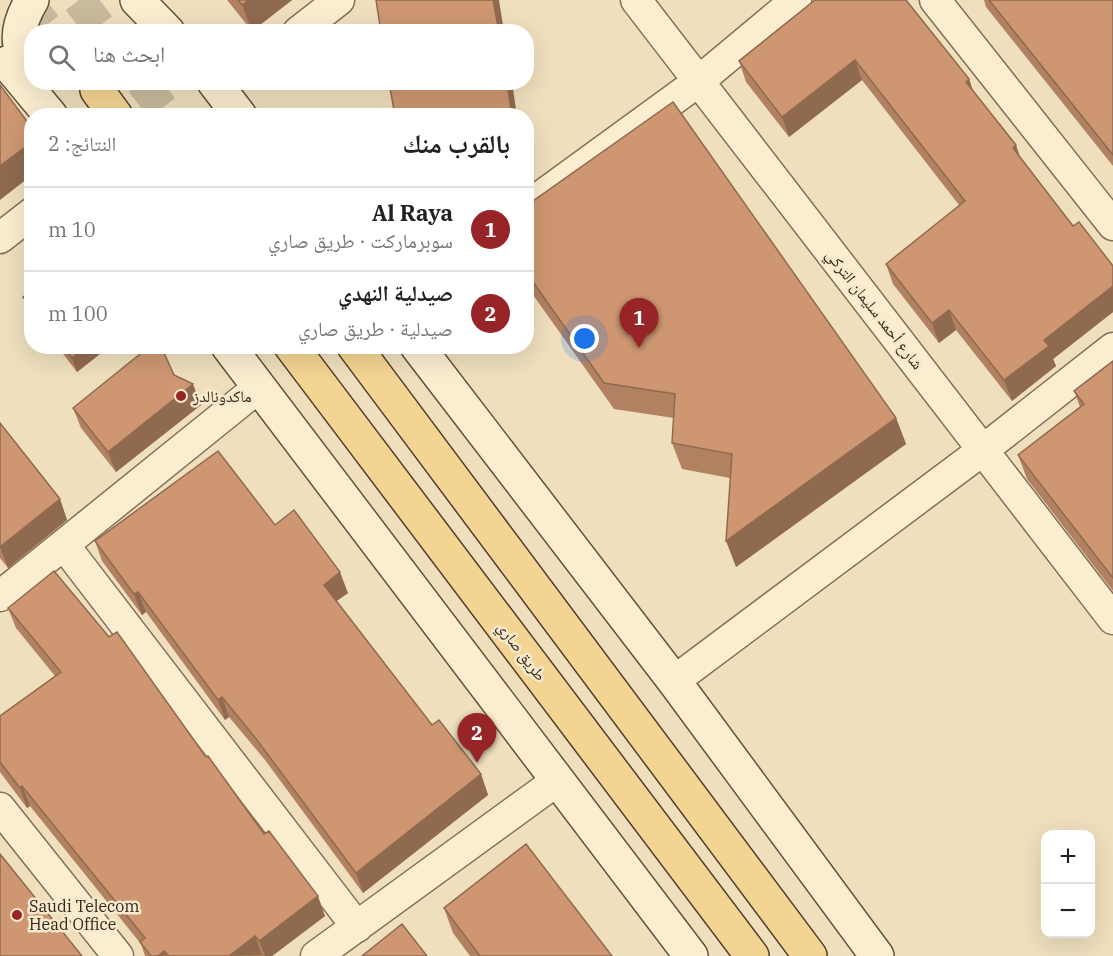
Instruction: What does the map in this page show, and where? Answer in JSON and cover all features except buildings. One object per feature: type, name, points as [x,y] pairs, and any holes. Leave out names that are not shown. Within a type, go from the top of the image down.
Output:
[{"type":"main road","points":[[24,62],[19,43],[20,20],[32,0]]},
{"type":"main road","points":[[137,0],[160,24]]},
{"type":"main road","points":[[147,0],[166,24]]},
{"type":"main road","points":[[0,54],[24,83]]},
{"type":"main road","points":[[30,90],[44,108]]},
{"type":"main road","points":[[42,90],[54,108]]},
{"type":"main road","points":[[234,354],[691,956]]},
{"type":"main road","name":"طريق صاري","points":[[297,354],[752,956]]},
{"type":"main road","points":[[360,354],[810,956]]},
{"type":"main road","points":[[423,354],[674,681],[877,956]]},
{"type":"street","points":[[308,24],[339,0]]},
{"type":"street","name":"شارع أحمد سليمان التركي","points":[[636,0],[1113,619]]},
{"type":"street","points":[[534,201],[699,81],[796,0]]},
{"type":"street","points":[[935,0],[1113,225]]},
{"type":"street","points":[[0,238],[24,219]]},
{"type":"street","points":[[674,681],[983,450],[1113,348]]},
{"type":"street","points":[[0,596],[259,387]]},
{"type":"street","points":[[64,545],[357,927]]},
{"type":"street","points":[[316,956],[558,780]]},
{"type":"street","points":[[0,808],[118,956]]},
{"type":"tunnel","points":[[25,0],[44,24]]},
{"type":"tunnel","points":[[79,0],[97,24]]},
{"type":"tunnel","points":[[148,90],[162,108]]},
{"type":"place","name":"Al Raya","points":[[639,348]]},
{"type":"place","name":"ماكدونالدز","points":[[181,396]]},
{"type":"place","name":"صيدلية النهدي","points":[[477,763]]},
{"type":"place","name":"Saudi Telecom Head Office","points":[[17,915]]}]
